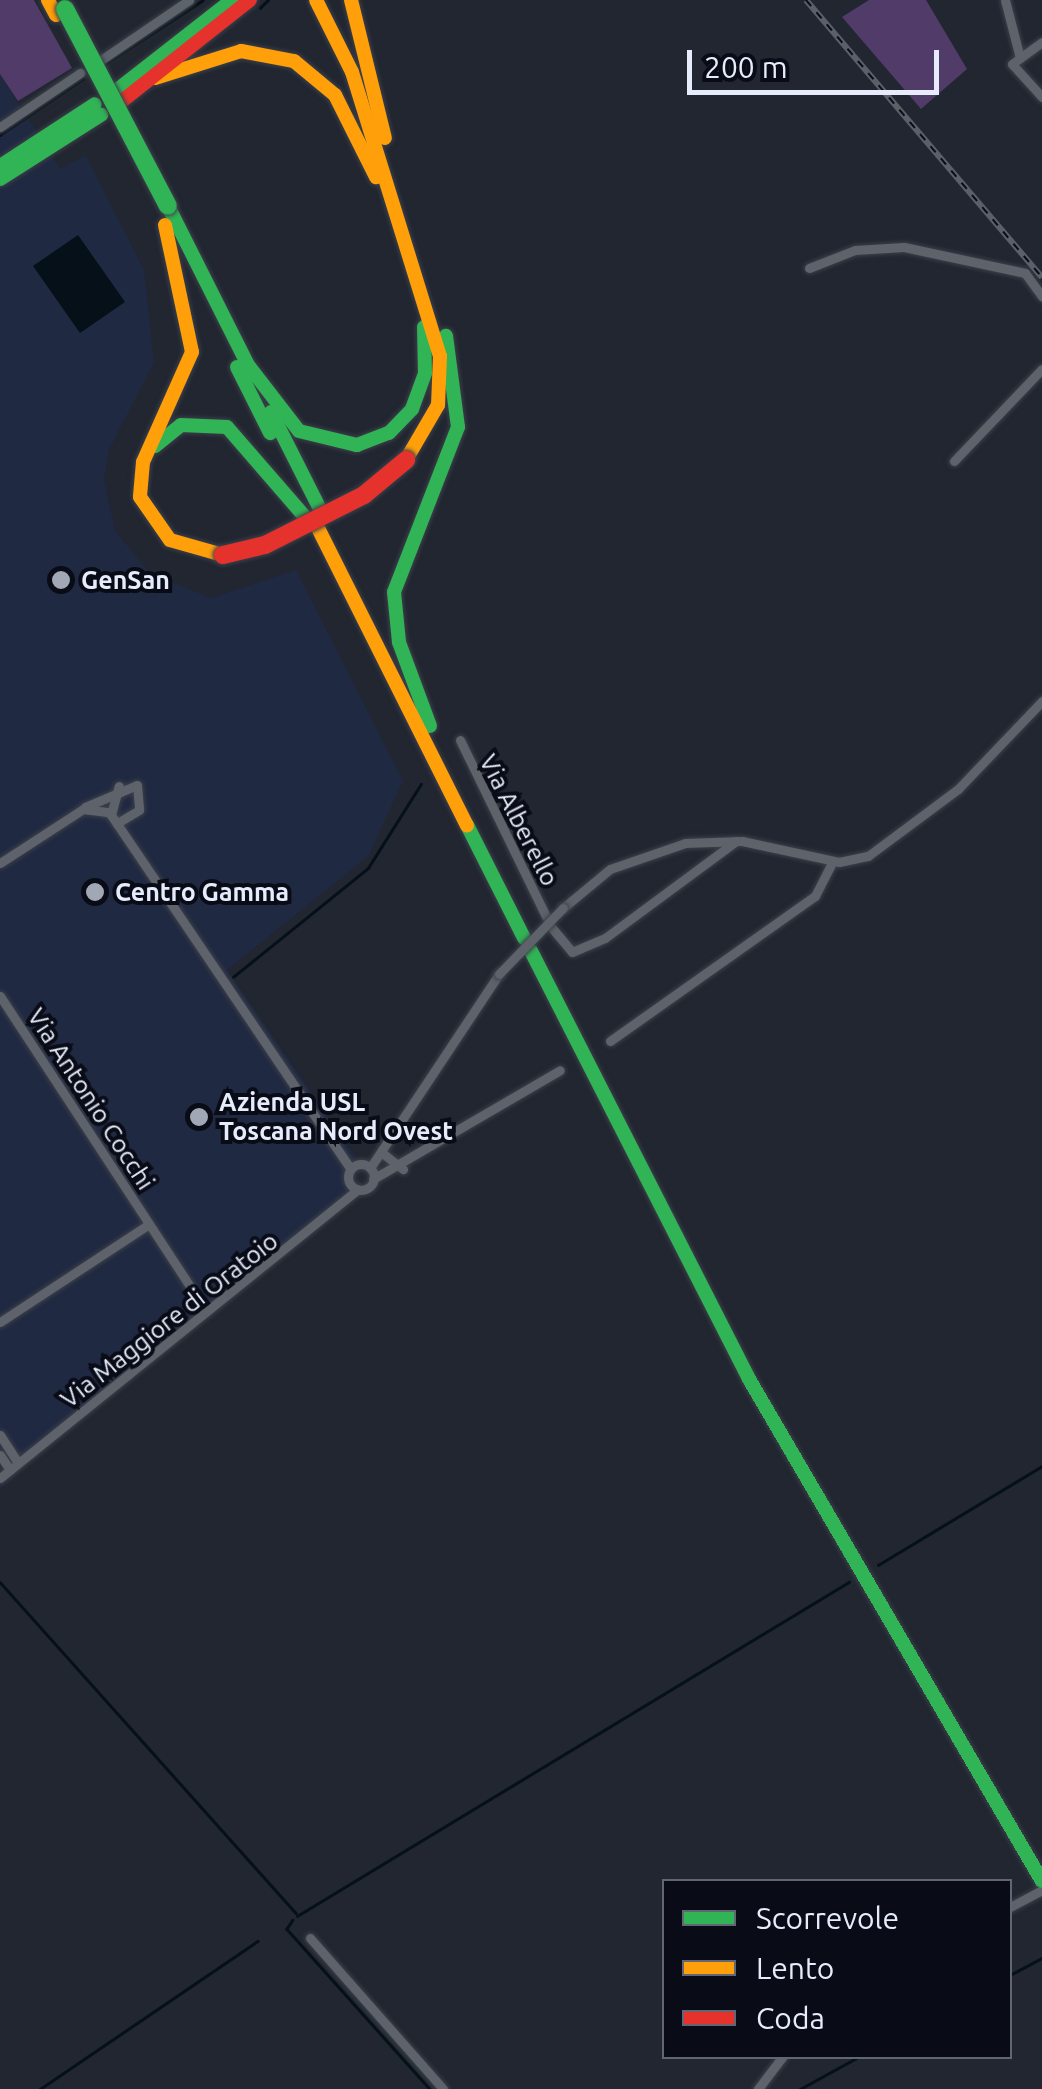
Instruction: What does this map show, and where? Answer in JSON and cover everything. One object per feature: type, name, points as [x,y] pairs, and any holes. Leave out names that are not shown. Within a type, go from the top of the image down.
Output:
[{"type":"main road","points":[[232,0],[120,95],[155,78],[248,51],[306,68],[342,106],[404,236]]},
{"type":"main road","points":[[155,78],[250,0]]},
{"type":"main road","points":[[316,0],[346,55],[417,278],[460,394],[452,451],[401,554],[394,592],[399,642],[430,726]]},
{"type":"main road","points":[[350,0],[404,236]]},
{"type":"main road","points":[[57,6],[315,519],[430,726],[765,1408],[1042,1881]]},
{"type":"main road","points":[[0,166],[98,109],[0,180]]},
{"type":"main road","points":[[163,214],[192,352],[143,462],[140,497],[152,524],[178,545],[223,555],[265,545],[364,494],[406,460],[434,418],[442,378],[417,278]]},
{"type":"main road","points":[[163,214],[248,366],[328,548],[797,1445],[1042,1860]]},
{"type":"main road","points":[[248,366],[310,438],[346,447],[388,433],[412,409],[425,373],[417,278]]},
{"type":"main road","points":[[143,462],[181,425],[227,427],[315,519]]},
{"type":"street","points":[[100,60],[190,0]]},
{"type":"street","points":[[1004,0],[1020,58]]},
{"type":"street","points":[[1042,42],[1012,64],[1042,97]]},
{"type":"street","points":[[0,127],[80,74]]},
{"type":"street","points":[[809,268],[855,250],[904,247],[1025,273],[1042,296]]},
{"type":"street","points":[[954,461],[1042,370]]},
{"type":"street","points":[[370,1168],[499,974],[563,908],[640,856],[736,842],[834,861],[868,856],[907,830],[1042,701]]},
{"type":"street","name":"Via Alberello","points":[[460,740],[534,936]]},
{"type":"street","points":[[114,819],[118,786]]},
{"type":"street","points":[[0,847],[4,861],[118,786],[136,786],[143,798],[114,819]]},
{"type":"street","points":[[83,809],[114,819],[351,1169],[358,1189]]},
{"type":"street","points":[[552,928],[563,948],[577,952],[651,911],[736,842]]},
{"type":"street","points":[[610,1041],[815,896],[834,861]]},
{"type":"street","name":"Via Antonio Cocchi","points":[[0,996],[190,1286]]},
{"type":"street","name":"Via Maggiore di Oratoio","points":[[0,1478],[358,1189],[403,1169],[560,1070]]},
{"type":"street","points":[[381,1152],[403,1169]]},
{"type":"street","points":[[351,1169],[370,1168]]},
{"type":"street","points":[[370,1168],[374,1179]]},
{"type":"street","points":[[0,1322],[148,1224]]},
{"type":"street","points":[[0,1435],[14,1466]]},
{"type":"street","points":[[0,1455],[14,1466]]},
{"type":"street","points":[[1012,1906],[1042,1890]]},
{"type":"street","points":[[310,1938],[443,2089]]},
{"type":"street","points":[[758,2089],[781,2059]]},
{"type":"shaded area","points":[[0,0],[34,0],[72,68],[18,101],[0,74]]},
{"type":"shaded area","points":[[869,0],[926,0],[967,69],[921,109],[842,17]]},
{"type":"shaded area","points":[[0,74],[60,169],[86,155],[144,270],[154,362],[109,450],[104,480],[115,531],[150,573],[211,598],[296,570],[403,781],[368,856],[227,970],[357,1159],[344,1195],[31,1449],[0,1489]]},
{"type":"shaded area","points":[[78,235],[125,302],[80,333],[33,266]]},
{"type":"waterway","points":[[104,65],[203,0]]},
{"type":"waterway","points":[[260,8],[268,0]]},
{"type":"waterway","points":[[0,135],[83,79]]},
{"type":"waterway","points":[[233,977],[368,868],[421,784]]},
{"type":"waterway","points":[[878,1565],[1042,1466]]},
{"type":"waterway","points":[[0,1582],[296,1913]]},
{"type":"waterway","points":[[297,1916],[849,1582]]},
{"type":"waterway","points":[[293,1920],[287,1929],[430,2089]]},
{"type":"waterway","points":[[40,2089],[258,1941]]},
{"type":"waterway","points":[[1012,1974],[1042,1958]]},
{"type":"waterway","points":[[800,2089],[855,2059]]},
{"type":"railway","points":[[806,0],[1042,277]]},
{"type":"traffic: fast","points":[[117,90],[232,0]]},
{"type":"traffic: fast","points":[[65,9],[168,206]]},
{"type":"traffic: fast","points":[[0,166],[95,104]]},
{"type":"traffic: fast","points":[[0,179],[101,115]]},
{"type":"traffic: fast","points":[[168,206],[253,375]]},
{"type":"traffic: fast","points":[[248,365],[299,431],[357,445],[389,433],[412,409],[425,373],[424,327]]},
{"type":"traffic: fast","points":[[430,726],[399,642],[394,592],[458,427],[446,336]]},
{"type":"traffic: fast","points":[[237,367],[270,433]]},
{"type":"traffic: fast","points":[[271,412],[320,509]]},
{"type":"traffic: fast","points":[[155,446],[181,425],[227,427],[305,517]]},
{"type":"traffic: fast","points":[[467,825],[524,938]]},
{"type":"traffic: fast","points":[[531,951],[749,1379],[1042,1881]]},
{"type":"traffic: slow","points":[[48,0],[56,15]]},
{"type":"traffic: slow","points":[[316,0],[352,72],[440,356],[438,405],[406,460]]},
{"type":"traffic: slow","points":[[351,0],[385,138]]},
{"type":"traffic: slow","points":[[155,78],[241,51],[294,61],[335,95],[376,177]]},
{"type":"traffic: slow","points":[[165,225],[192,352],[143,462],[140,497],[170,540],[223,555]]},
{"type":"traffic: slow","points":[[317,526],[467,825]]},
{"type":"traffic: jam","points":[[122,101],[250,0]]},
{"type":"traffic: jam","points":[[223,555],[265,545],[364,495],[406,460]]},
{"type":"place","name":"GenSan","points":[[61,580]]},
{"type":"place","name":"Centro Gamma","points":[[95,892]]},
{"type":"place","name":"Azienda USL Toscana Nord Ovest","points":[[199,1117]]}]
